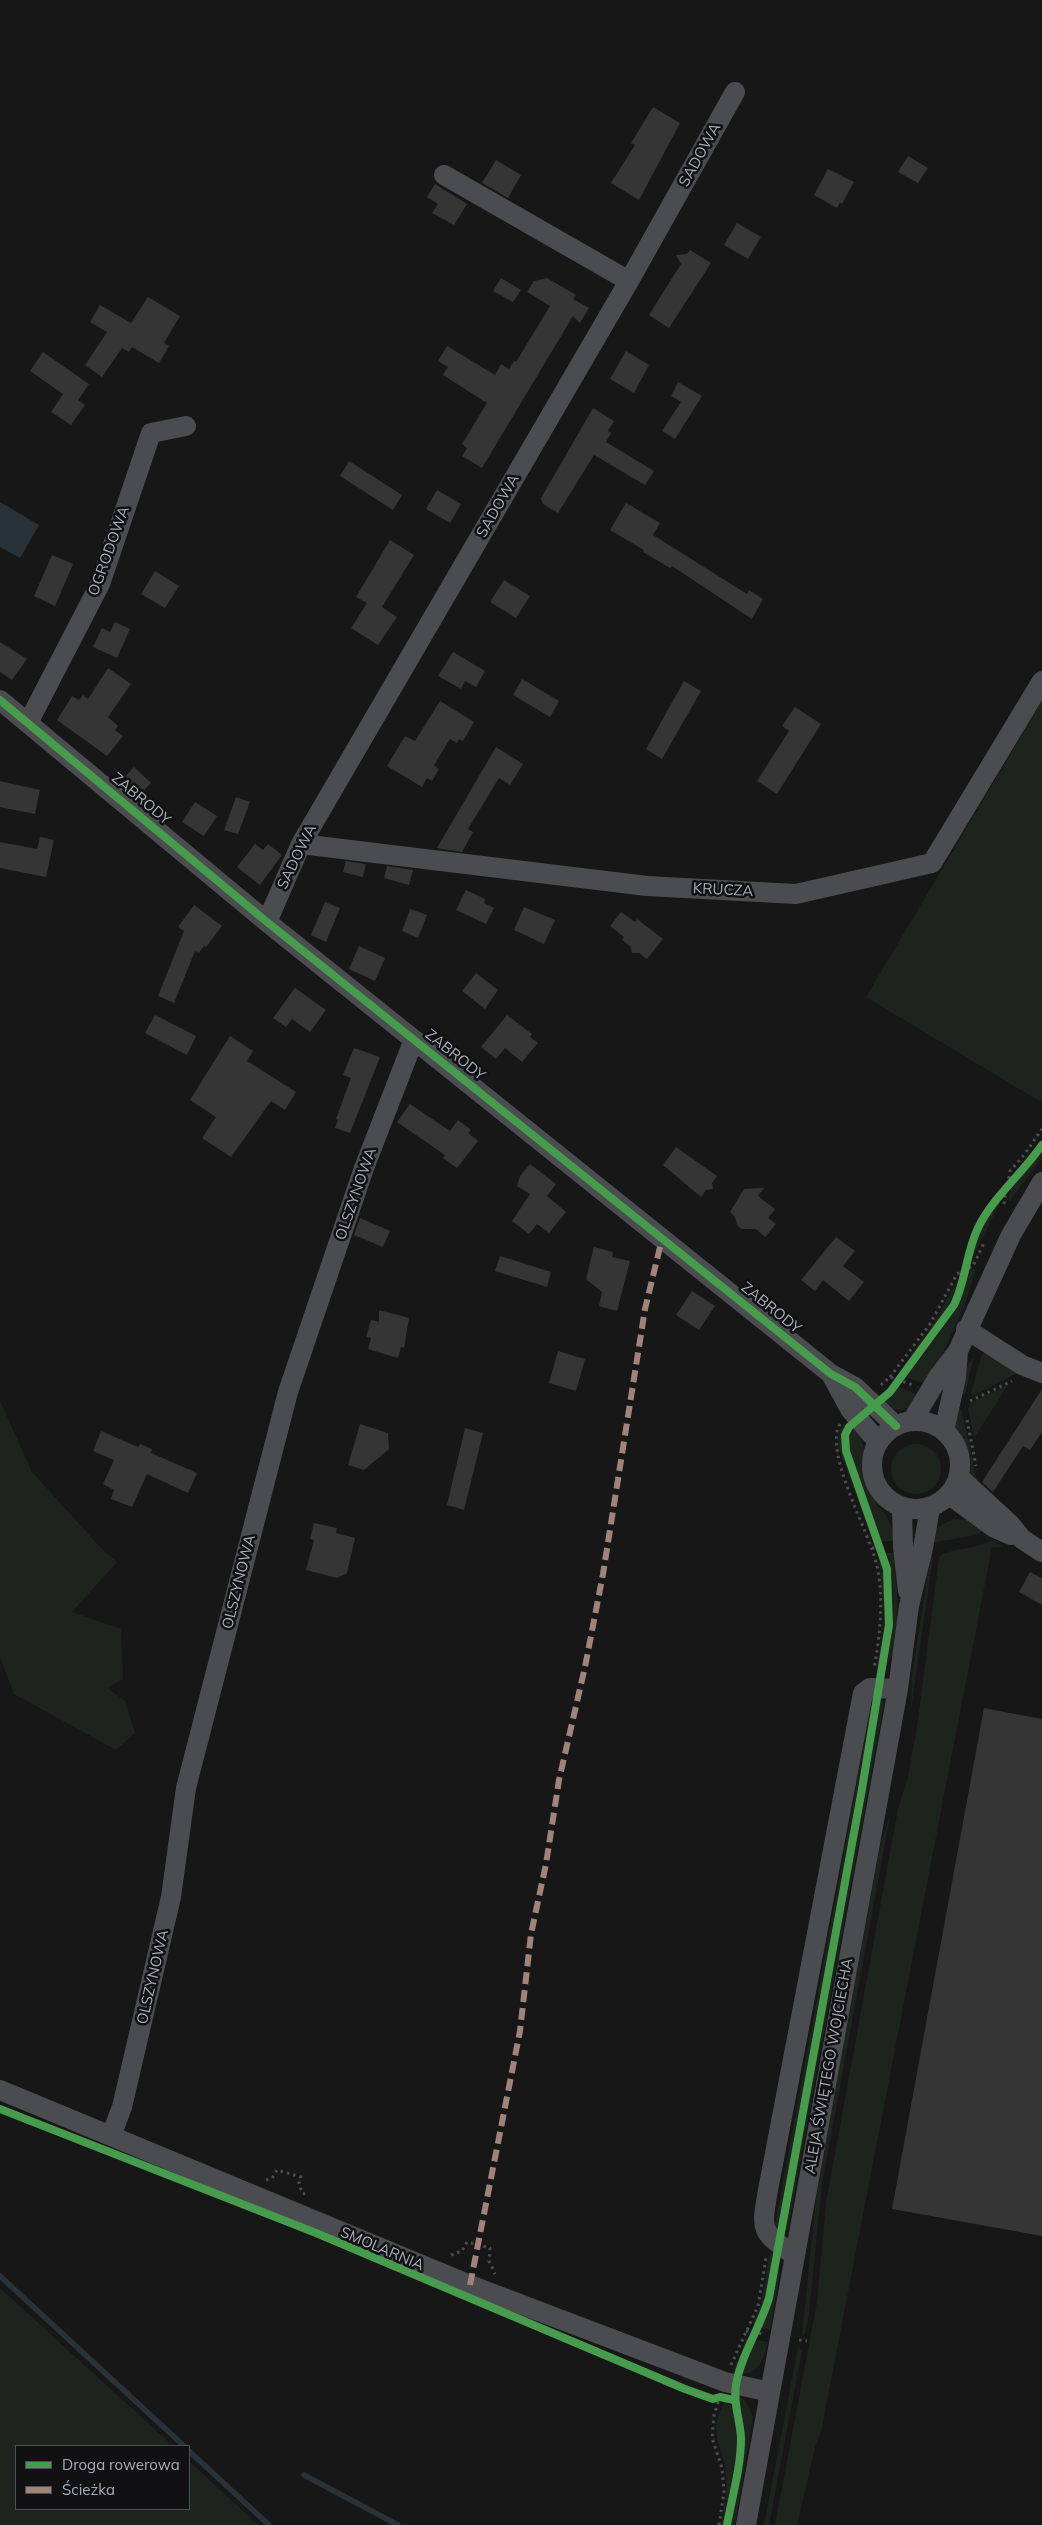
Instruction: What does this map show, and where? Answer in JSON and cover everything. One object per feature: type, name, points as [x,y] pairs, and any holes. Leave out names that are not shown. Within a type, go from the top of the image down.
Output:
[{"type":"street","name":"SADOWA","points":[[267,922],[301,844],[628,282],[735,92]]},
{"type":"street","points":[[444,175],[628,282]]},
{"type":"street","name":"OGRODOWA","points":[[28,723],[100,584],[151,434],[186,426]]},
{"type":"street","name":"KRUCZA","points":[[301,844],[647,886],[796,894],[932,863],[1042,681]]},
{"type":"street","name":"ZABRODY","points":[[0,700],[267,922],[830,1374],[876,1397],[904,1423]]},
{"type":"street","name":"OLSZYNOWA","points":[[111,2136],[122,2107],[171,1897],[186,1788],[288,1392],[364,1168],[416,1041]]},
{"type":"street","points":[[944,1431],[956,1377],[958,1351],[966,1329],[1011,1235],[1042,1182]]},
{"type":"street","points":[[966,1329],[1022,1365],[1042,1373]]},
{"type":"street","points":[[958,1351],[904,1423],[878,1442],[872,1461],[874,1481],[880,1493],[890,1502],[902,1508],[912,1510],[930,1508],[948,1496],[968,1476]]},
{"type":"street","name":"ZABRODY","points":[[830,1374],[858,1419],[878,1442]]},
{"type":"street","points":[[904,1423],[924,1422],[944,1431],[958,1452],[968,1476],[1022,1539]]},
{"type":"street","points":[[948,1496],[1005,1534],[1022,1539],[1042,1552]]},
{"type":"street","name":"ALEJA ŚWIĘTEGO WOJCIECHA","points":[[902,1508],[903,1548],[909,1606]]},
{"type":"street","name":"ALEJA ŚWIĘTEGO WOJCIECHA","points":[[746,2525],[794,2255],[889,1689],[924,1548],[930,1508]]},
{"type":"street","points":[[794,2255],[770,2238],[765,2232],[764,2216],[862,1693],[870,1688],[889,1689]]},
{"type":"street","name":"SMOLARNIA","points":[[0,2090],[470,2285],[736,2385],[770,2392]]},
{"type":"path","points":[[1002,1208],[1006,1201],[1010,1171],[1042,1129]]},
{"type":"path","points":[[995,1203],[1020,1174]]},
{"type":"path","points":[[876,1397],[930,1324],[957,1274],[965,1266],[973,1266],[988,1235]]},
{"type":"path","points":[[962,1284],[965,1266]]},
{"type":"path","points":[[923,1348],[940,1325]]},
{"type":"path","points":[[876,1397],[900,1380],[906,1372]]},
{"type":"path","points":[[890,1377],[917,1386]]},
{"type":"path","points":[[967,1397],[965,1403],[1018,1378]]},
{"type":"path","points":[[966,1413],[968,1476]]},
{"type":"path","points":[[848,1459],[844,1443],[845,1435],[858,1419]]},
{"type":"path","points":[[878,1539],[885,1562]]},
{"type":"path","points":[[888,1578],[889,1616]]},
{"type":"path","points":[[885,1660],[889,1689]]},
{"type":"path","points":[[764,2316],[769,2298]]},
{"type":"path","points":[[752,2341],[760,2324]]},
{"type":"path","points":[[719,2525],[724,2492],[723,2476],[712,2438],[714,2415],[717,2400],[734,2400],[736,2385]]},
{"type":"path","points":[[727,2525],[733,2490]]},
{"type":"shaded area","points":[[0,502],[39,525],[20,558],[0,547]]},
{"type":"shaded area","points":[[1042,701],[1042,1099],[1041,1102],[866,997]]},
{"type":"shaded area","points":[[1042,1151],[1042,1158],[1009,1202],[1010,1190]]},
{"type":"shaded area","points":[[1002,1199],[969,1264],[981,1229]]},
{"type":"shaded area","points":[[976,1268],[965,1305],[928,1385],[906,1377],[934,1341],[951,1315],[958,1301],[967,1272]]},
{"type":"shaded area","points":[[960,1276],[949,1305],[900,1375],[899,1372],[933,1324]]},
{"type":"shaded area","points":[[986,1353],[1017,1373],[973,1396],[971,1393],[982,1354]]},
{"type":"shaded area","points":[[974,1356],[965,1394],[959,1396],[967,1366]]},
{"type":"shaded area","points":[[1008,1385],[974,1438],[968,1409],[971,1403]]},
{"type":"shaded area","points":[[899,1387],[922,1396],[904,1410],[895,1410],[882,1404]]},
{"type":"shaded area","points":[[0,1401],[32,1472],[100,1547],[117,1562],[72,1612],[121,1629],[123,1679],[107,1688],[125,1701],[135,1733],[116,1750],[14,1694],[0,1657]]},
{"type":"shaded area","points":[[959,1408],[962,1411],[978,1486],[969,1476],[965,1452],[955,1430],[954,1424]]},
{"type":"shaded area","points":[[850,1419],[851,1421],[842,1432],[841,1448],[875,1540],[871,1537],[838,1446],[840,1430]]},
{"type":"shaded area","points":[[855,1426],[863,1443],[863,1468],[866,1483],[873,1498],[890,1523],[894,1541],[881,1541],[848,1450],[848,1437]]},
{"type":"shaded area","points":[[916,1444],[926,1446],[934,1451],[939,1459],[941,1469],[939,1479],[934,1487],[926,1492],[916,1494],[906,1492],[898,1487],[893,1479],[891,1469],[893,1459],[898,1451],[906,1446]]},
{"type":"shaded area","points":[[953,1519],[967,1520],[984,1530],[977,1535],[930,1543],[938,1527]]},
{"type":"shaded area","points":[[991,1540],[1004,1547],[992,1547],[821,2432],[815,2447],[797,2525],[775,2525],[817,2302],[826,2202],[898,1809],[908,1777],[917,1727],[939,1558],[947,1552],[978,1546]]},
{"type":"shaded area","points":[[879,1553],[886,1582],[887,1613],[882,1658],[879,1673],[876,1675],[884,1619]]},
{"type":"shaded area","points":[[886,1553],[894,1553],[898,1611],[896,1641],[887,1666],[893,1594],[890,1565]]},
{"type":"shaded area","points":[[931,1554],[933,1557],[911,1709],[912,1675]]},
{"type":"shaded area","points":[[875,1695],[777,2233],[774,2230],[873,1696]]},
{"type":"shaded area","points":[[881,1697],[884,1703],[788,2229],[783,2233]]},
{"type":"shaded area","points":[[891,1811],[822,2184],[809,2314],[805,2333],[802,2336],[817,2188],[880,1846]]},
{"type":"shaded area","points":[[770,2252],[773,2254],[763,2308],[755,2325],[753,2323],[761,2303]]},
{"type":"shaded area","points":[[778,2262],[780,2273],[770,2330],[761,2328],[769,2307]]},
{"type":"shaded area","points":[[0,2288],[172,2445],[15,2445],[15,2510],[190,2510],[190,2462],[258,2525],[0,2525]]},
{"type":"shaded area","points":[[746,2339],[749,2339],[735,2375],[732,2374]]},
{"type":"shaded area","points":[[756,2340],[768,2342],[763,2358],[753,2371],[742,2374]]},
{"type":"shaded area","points":[[798,2347],[802,2351],[769,2525],[764,2525]]},
{"type":"shaded area","points":[[738,2396],[746,2401],[753,2417],[735,2525],[731,2525],[741,2474],[744,2443],[737,2401]]},
{"type":"shaded area","points":[[725,2402],[732,2406],[738,2444],[724,2525],[721,2525],[726,2480],[716,2430],[719,2413]]},
{"type":"building","points":[[653,107],[680,123],[639,200],[611,183],[635,145],[631,143]]},
{"type":"building","points":[[908,156],[928,168],[918,183],[898,172]]},
{"type":"building","points":[[496,160],[521,175],[508,198],[482,183]]},
{"type":"building","points":[[828,169],[854,182],[842,204],[840,202],[837,208],[814,195]]},
{"type":"building","points":[[435,184],[467,204],[454,225],[432,213],[438,204],[427,197]]},
{"type":"building","points":[[737,223],[761,237],[748,259],[724,245]]},
{"type":"building","points":[[690,250],[711,263],[669,328],[649,315],[681,264],[676,255],[687,254]]},
{"type":"building","points":[[501,278],[521,290],[513,302],[493,291]]},
{"type":"building","points":[[547,278],[576,295],[573,299],[589,308],[580,323],[573,316],[482,468],[462,456],[467,448],[462,444],[487,403],[443,375],[448,367],[438,361],[447,346],[495,375],[501,364],[509,369],[514,361],[516,362],[550,306],[527,292],[534,281]]},
{"type":"building","points":[[148,297],[180,316],[164,343],[169,346],[159,363],[132,347],[129,352],[122,348],[102,377],[85,365],[107,332],[90,322],[100,305],[131,323]]},
{"type":"building","points":[[626,351],[649,365],[634,393],[610,379]]},
{"type":"building","points":[[43,352],[89,384],[78,400],[85,405],[71,425],[51,412],[63,394],[30,371]]},
{"type":"building","points":[[678,382],[702,396],[675,439],[662,431],[681,402],[671,396]]},
{"type":"building","points":[[593,408],[614,421],[608,431],[611,433],[606,442],[654,471],[645,485],[594,455],[558,513],[543,504],[541,498]]},
{"type":"building","points":[[349,461],[402,495],[393,510],[340,476]]},
{"type":"building","points":[[437,490],[461,504],[450,523],[426,509]]},
{"type":"building","points":[[626,503],[660,523],[653,535],[747,594],[749,590],[763,599],[752,619],[672,566],[670,568],[610,530]]},
{"type":"building","points":[[390,540],[414,555],[382,607],[397,617],[378,645],[351,628],[367,603],[356,597]]},
{"type":"building","points":[[52,555],[73,564],[55,606],[34,596]]},
{"type":"building","points":[[155,571],[179,586],[165,608],[141,594]]},
{"type":"building","points":[[504,580],[530,596],[516,618],[490,602]]},
{"type":"building","points":[[115,622],[130,629],[117,658],[93,647],[102,628],[110,632]]},
{"type":"building","points":[[0,642],[27,659],[12,680],[0,672]]},
{"type":"building","points":[[453,652],[485,671],[476,687],[465,681],[461,689],[438,676]]},
{"type":"building","points":[[108,668],[131,684],[108,717],[118,726],[115,730],[123,736],[107,756],[57,720],[72,696],[79,700],[83,695],[88,699]]},
{"type":"building","points":[[522,679],[559,701],[550,717],[513,695]]},
{"type":"building","points":[[684,681],[701,691],[662,759],[646,749]]},
{"type":"building","points":[[440,701],[474,722],[463,741],[459,739],[457,743],[450,739],[434,765],[439,769],[432,781],[427,778],[422,787],[387,766],[405,736],[415,741]]},
{"type":"building","points":[[795,707],[821,724],[777,794],[757,781],[789,731],[782,726]]},
{"type":"building","points":[[496,747],[523,764],[510,785],[499,778],[468,829],[473,832],[462,852],[437,848]]},
{"type":"building","points":[[134,767],[151,783],[137,798],[119,783]]},
{"type":"building","points":[[0,781],[40,790],[35,814],[0,807]]},
{"type":"building","points":[[236,797],[250,802],[238,834],[224,830]]},
{"type":"building","points":[[195,802],[217,816],[204,836],[182,822]]},
{"type":"building","points":[[40,837],[54,840],[46,877],[0,868],[0,842],[37,849]]},
{"type":"building","points":[[255,844],[263,850],[268,844],[282,855],[260,885],[237,867]]},
{"type":"building","points":[[346,861],[366,864],[363,877],[343,872]]},
{"type":"building","points":[[387,866],[413,870],[409,885],[384,878]]},
{"type":"building","points":[[466,890],[485,899],[484,903],[494,908],[486,924],[456,910]]},
{"type":"building","points":[[325,902],[340,908],[326,942],[311,935]]},
{"type":"building","points":[[194,905],[222,926],[206,947],[204,946],[199,953],[195,951],[174,1003],[158,996],[184,931],[178,927]]},
{"type":"building","points":[[524,907],[555,920],[544,944],[514,930]]},
{"type":"building","points":[[410,909],[427,915],[418,938],[402,931]]},
{"type":"building","points":[[621,912],[635,922],[637,919],[663,939],[647,959],[639,953],[632,953],[630,946],[622,940],[624,937],[610,926]]},
{"type":"building","points":[[359,946],[385,958],[375,981],[349,969]]},
{"type":"building","points":[[476,973],[498,990],[485,1009],[462,991]]},
{"type":"building","points":[[295,988],[326,1010],[310,1032],[292,1019],[286,1027],[273,1018]]},
{"type":"building","points":[[155,1015],[196,1036],[187,1055],[145,1033]]},
{"type":"building","points":[[507,1015],[532,1034],[530,1037],[538,1043],[522,1062],[505,1048],[496,1059],[481,1047]]},
{"type":"building","points":[[230,1036],[253,1051],[247,1061],[296,1092],[285,1110],[271,1101],[231,1157],[202,1138],[216,1117],[190,1100]]},
{"type":"building","points":[[354,1048],[380,1057],[350,1133],[335,1128],[338,1120],[336,1119],[351,1078],[343,1075]]},
{"type":"building","points":[[410,1104],[450,1131],[458,1120],[471,1130],[468,1133],[478,1141],[457,1168],[443,1158],[445,1155],[397,1122]]},
{"type":"building","points":[[676,1147],[717,1176],[712,1183],[713,1189],[706,1190],[701,1197],[663,1165]]},
{"type":"building","points":[[530,1164],[556,1184],[547,1196],[566,1212],[549,1233],[537,1224],[529,1234],[512,1221],[530,1194],[517,1186],[520,1176]]},
{"type":"building","points":[[764,1188],[758,1196],[775,1209],[768,1218],[776,1224],[765,1237],[756,1229],[741,1229],[730,1212],[744,1189]]},
{"type":"building","points":[[360,1218],[390,1231],[383,1247],[354,1235]]},
{"type":"building","points":[[836,1237],[855,1251],[843,1266],[864,1282],[849,1301],[823,1280],[815,1291],[801,1280]]},
{"type":"building","points":[[594,1247],[613,1252],[612,1257],[630,1261],[617,1311],[599,1306],[602,1292],[586,1279]]},
{"type":"building","points":[[500,1256],[551,1272],[547,1287],[495,1271]]},
{"type":"building","points":[[692,1291],[715,1306],[699,1330],[676,1315]]},
{"type":"building","points":[[379,1310],[409,1318],[404,1348],[401,1347],[398,1358],[368,1349],[371,1338],[366,1337],[371,1320],[379,1322]]},
{"type":"building","points":[[558,1351],[585,1359],[576,1391],[549,1383]]},
{"type":"building","points":[[1042,1389],[1042,1432],[1030,1450],[1023,1446],[993,1492],[982,1482]]},
{"type":"building","points":[[360,1424],[388,1433],[389,1449],[364,1470],[348,1465]]},
{"type":"building","points":[[465,1428],[483,1433],[464,1510],[447,1505]]},
{"type":"building","points":[[101,1431],[138,1447],[140,1444],[152,1449],[151,1453],[197,1473],[188,1493],[147,1474],[132,1507],[111,1499],[114,1490],[103,1484],[114,1460],[93,1451]]},
{"type":"building","points":[[314,1523],[337,1528],[336,1533],[355,1538],[347,1573],[337,1578],[306,1570],[314,1540],[310,1539]]},
{"type":"building","points":[[1030,1572],[1042,1578],[1042,1605],[1019,1592]]},
{"type":"building","points":[[984,1708],[1042,1719],[1042,2236],[892,2209]]},
{"type":"waterway","points":[[0,2276],[183,2445]]},
{"type":"waterway","points":[[190,2452],[269,2525]]},
{"type":"waterway","points":[[304,2475],[398,2525]]},
{"type":"marked path","points":[[470,2285],[520,2031],[531,1934],[546,1864],[559,1780],[585,1667],[603,1574],[645,1309],[662,1239]]},
{"type":"cycle path","points":[[0,700],[267,922],[831,1374],[855,1387],[896,1426]]},
{"type":"cycle path","points":[[727,2525],[741,2449],[735,2399],[736,2385],[746,2352],[769,2298],[862,1789],[889,1625],[887,1569],[846,1451],[845,1435],[849,1427],[890,1392],[954,1305],[974,1237],[984,1217],[1042,1145]]},
{"type":"cycle path","points":[[0,2109],[316,2233],[685,2389],[713,2399],[720,2397],[734,2400]]}]
